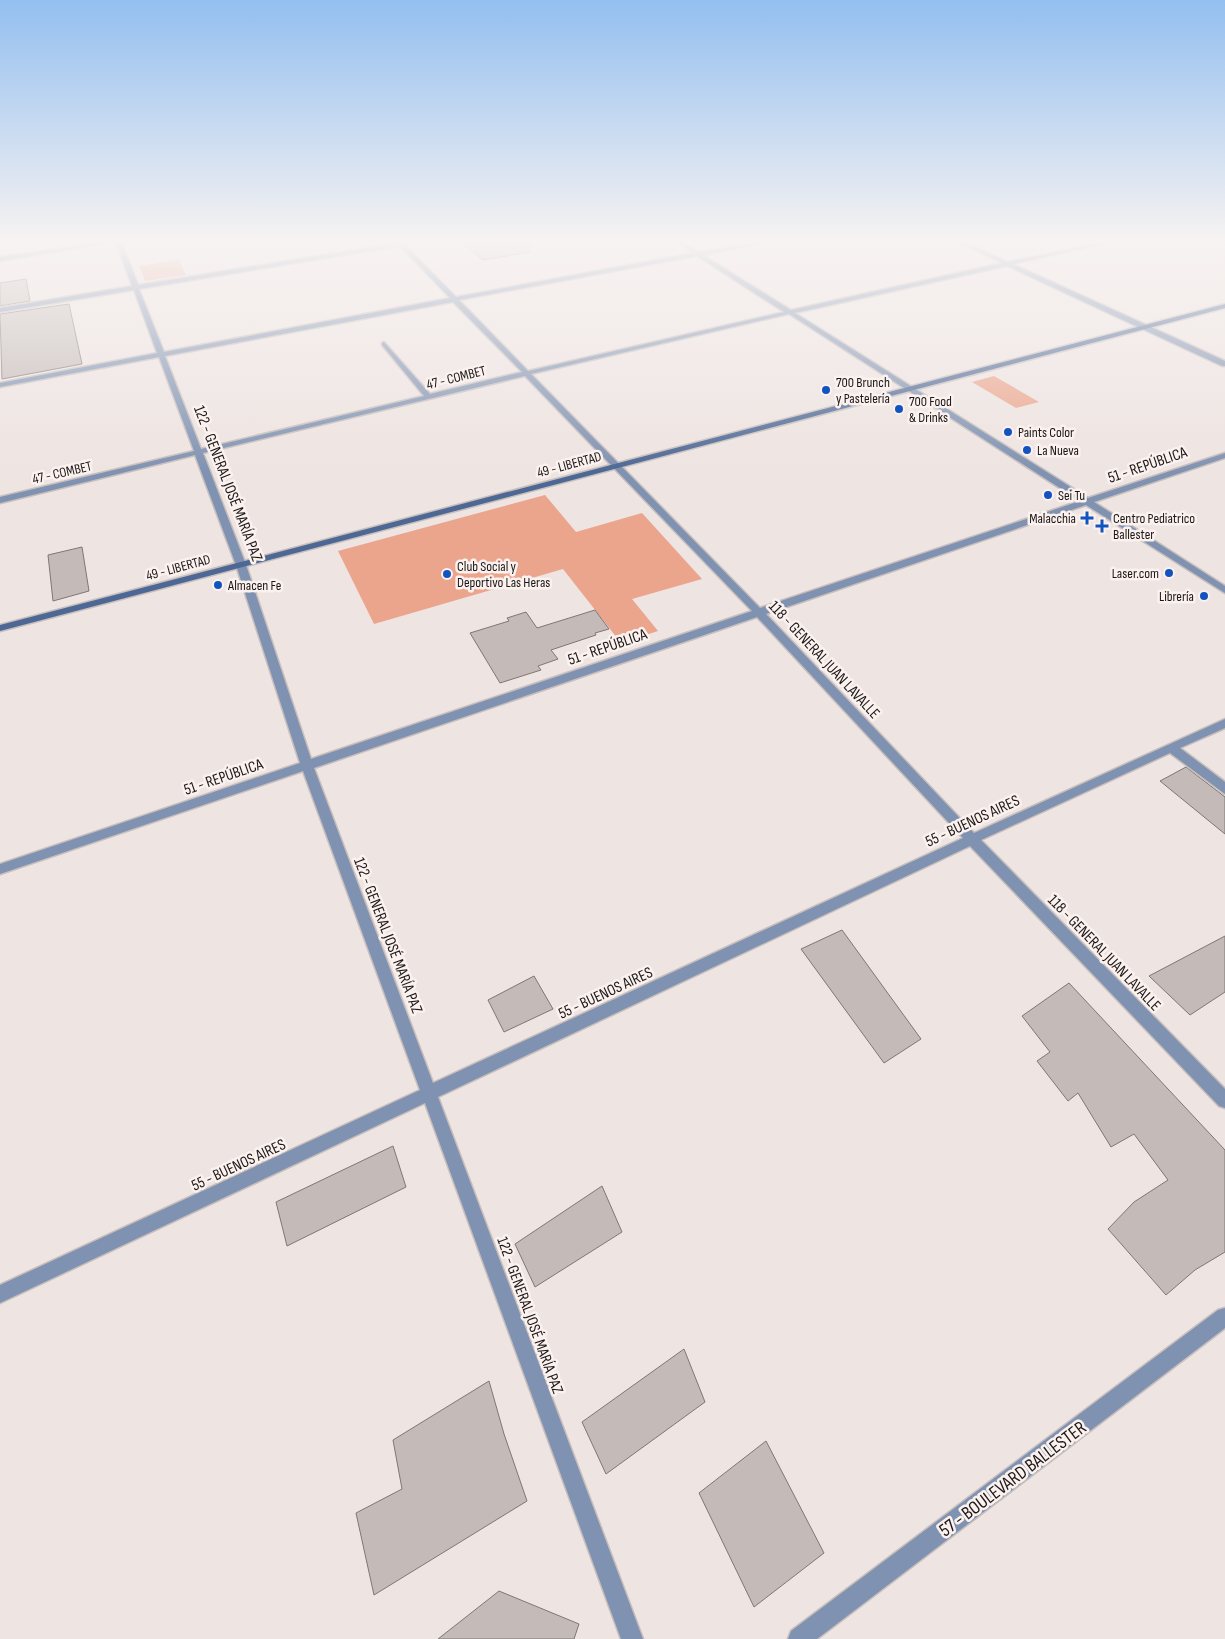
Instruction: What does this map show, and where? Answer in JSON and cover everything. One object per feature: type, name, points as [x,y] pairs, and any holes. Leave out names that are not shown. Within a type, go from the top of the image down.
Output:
[{"type":"street","name":"122 - GENERAL JOSÉ MARÍA PAZ","points":[[148,319],[241,564],[307,765],[632,1639]]},
{"type":"street","points":[[0,385],[345,319]]},
{"type":"street","name":"118 - GENERAL JUAN LAVALLE","points":[[474,319],[758,612],[972,839],[1225,1100]]},
{"type":"street","name":"47 - COMBET","points":[[0,500],[757,319]]},
{"type":"street","points":[[801,319],[1225,590]]},
{"type":"street","points":[[1130,319],[1225,364]]},
{"type":"street","name":"49 - LIBERTAD","points":[[0,628],[1174,319]]},
{"type":"street","points":[[384,344],[429,397]]},
{"type":"street","name":"51 - REPÚBLICA","points":[[0,869],[1225,455]]},
{"type":"street","name":"55 - BUENOS AIRES","points":[[0,1294],[972,839],[1225,724]]},
{"type":"street","points":[[1173,749],[1225,789]]},
{"type":"street","name":"57 - BOULEVARD BALLESTER","points":[[799,1639],[1225,1317]]},
{"type":"shaded area","points":[[994,376],[1039,402],[1016,408],[972,382]]},
{"type":"shaded area","name":"Club Social y Deportivo Las Heras","points":[[545,495],[576,532],[642,513],[702,579],[632,599],[658,631],[621,643],[563,569],[374,624],[338,551]]},
{"type":"building","points":[[0,319],[72,319],[82,364],[2,379]]},
{"type":"building","points":[[82,547],[89,591],[53,601],[48,555]]},
{"type":"building","points":[[595,610],[609,629],[551,650],[558,659],[538,666],[541,670],[500,683],[470,633],[509,621],[507,618],[526,612],[537,628]]},
{"type":"building","points":[[1186,767],[1225,797],[1225,834],[1160,781]]},
{"type":"building","points":[[842,930],[921,1039],[884,1063],[801,949]]},
{"type":"building","points":[[1225,936],[1225,992],[1190,1015],[1149,976]]},
{"type":"building","points":[[534,976],[553,1009],[504,1032],[488,1000]]},
{"type":"building","points":[[1069,983],[1225,1150],[1225,1252],[1195,1270],[1166,1295],[1108,1229],[1134,1202],[1168,1180],[1134,1134],[1111,1147],[1078,1093],[1068,1101],[1037,1061],[1050,1052],[1022,1016]]},
{"type":"building","points":[[393,1146],[406,1187],[287,1246],[276,1202]]},
{"type":"building","points":[[602,1186],[622,1232],[535,1287],[515,1244]]},
{"type":"building","points":[[684,1349],[705,1402],[606,1474],[582,1422]]},
{"type":"building","points":[[489,1381],[504,1434],[527,1501],[374,1595],[356,1513],[402,1489],[393,1440]]},
{"type":"building","points":[[766,1441],[824,1553],[754,1607],[699,1493]]},
{"type":"building","points":[[499,1591],[579,1624],[574,1639],[438,1639]]},
{"type":"place","name":"700 Brunch y Pastelería","points":[[826,390]]},
{"type":"place","name":"700 Food & Drinks","points":[[899,409]]},
{"type":"place","name":"Paints Color","points":[[1008,432]]},
{"type":"place","name":"La Nueva","points":[[1027,450]]},
{"type":"place","name":"Sei Tu","points":[[1048,495]]},
{"type":"place","name":"Malacchia","points":[[1087,518]]},
{"type":"place","name":"Centro Pediatrico Ballester","points":[[1102,526]]},
{"type":"place","name":"Laser.com","points":[[1169,573]]},
{"type":"place","name":"Club Social y Deportivo Las Heras","points":[[447,574]]},
{"type":"place","name":"Almacen Fe","points":[[218,585]]},
{"type":"place","name":"Librería","points":[[1204,596]]}]
